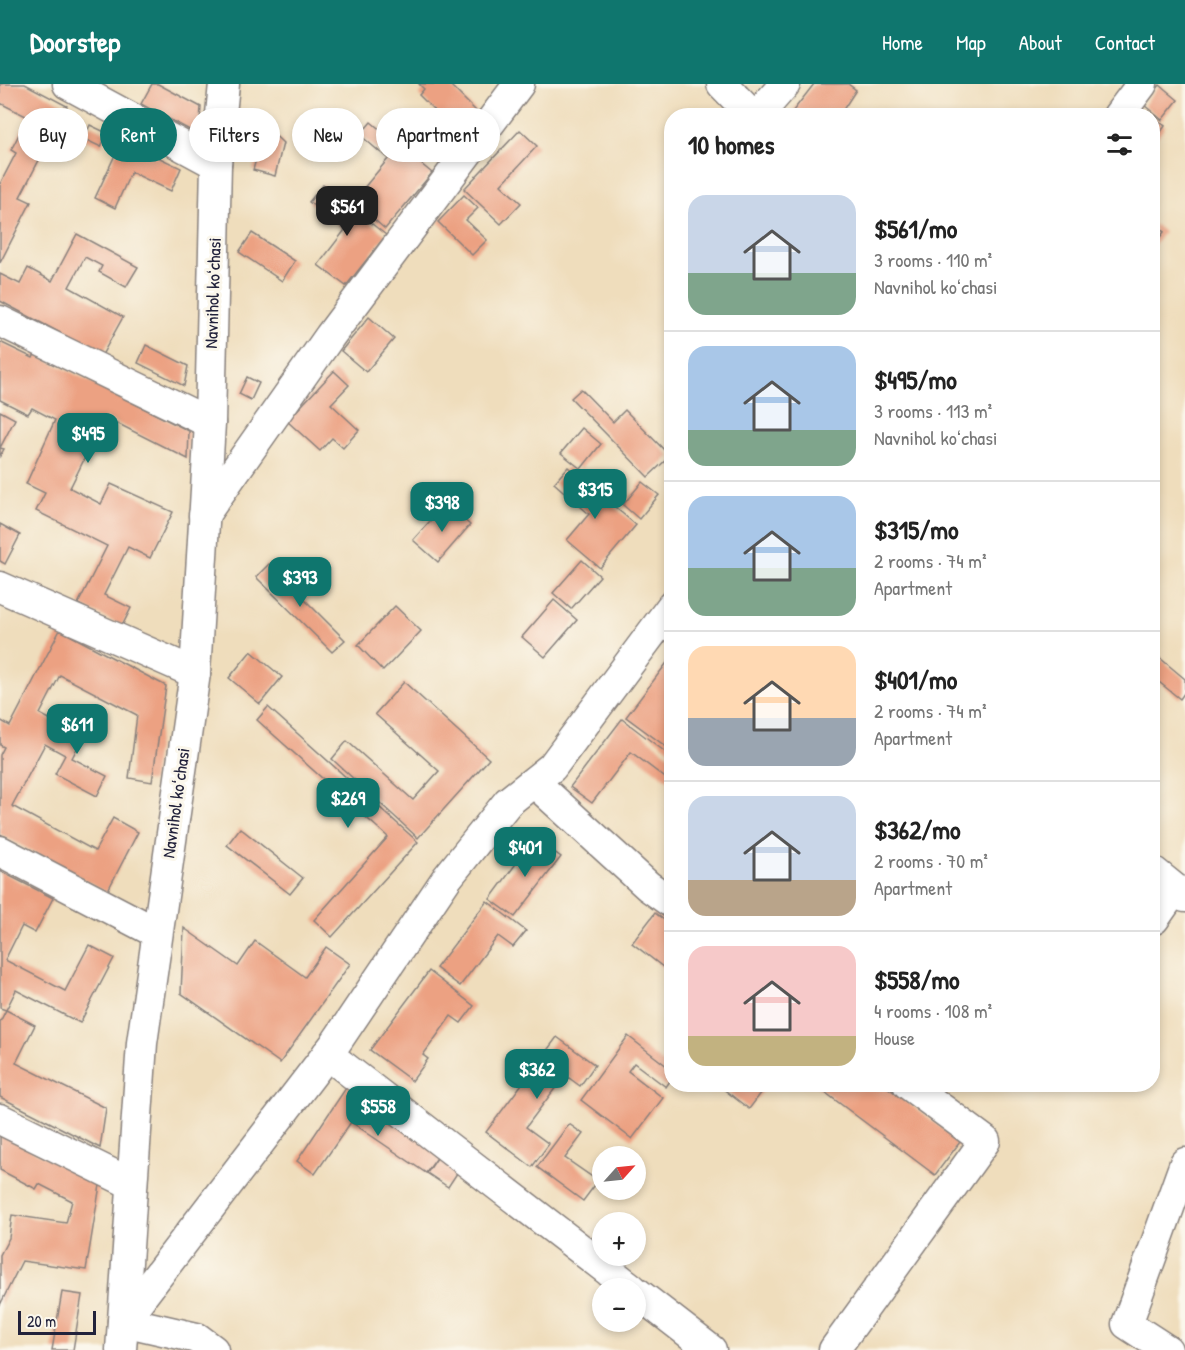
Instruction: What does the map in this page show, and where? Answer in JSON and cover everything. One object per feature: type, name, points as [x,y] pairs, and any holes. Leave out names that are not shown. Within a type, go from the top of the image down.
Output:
[{"type":"street","points":[[68,84],[216,164]]},
{"type":"street","name":"Navnihol koʻchasi","points":[[122,1335],[142,1043],[195,673],[210,423],[216,164],[224,84]]},
{"type":"street","points":[[204,515],[337,327],[519,84]]},
{"type":"street","points":[[722,84],[747,108]]},
{"type":"street","points":[[762,108],[785,84]]},
{"type":"street","points":[[1124,108],[1142,84]]},
{"type":"street","points":[[0,321],[210,423]]},
{"type":"street","points":[[0,587],[195,673]]},
{"type":"street","points":[[122,1335],[327,1054],[447,878],[508,801],[552,768],[664,617]]},
{"type":"street","points":[[534,783],[648,886],[664,897]]},
{"type":"street","points":[[0,851],[157,933]]},
{"type":"street","points":[[1160,907],[1171,886]]},
{"type":"street","points":[[327,1054],[618,1278]]},
{"type":"street","points":[[834,1350],[985,1141],[919,1092]]},
{"type":"street","points":[[0,1119],[132,1184]]},
{"type":"street","points":[[1167,1350],[1127,1324],[1185,1163]]},
{"type":"street","points":[[646,1300],[711,1350]]},
{"type":"street","points":[[122,1335],[197,1338],[213,1350]]},
{"type":"building","points":[[0,84],[25,84],[67,106],[66,108],[18,108],[18,112],[0,103]]},
{"type":"building","points":[[152,84],[158,84],[201,107],[189,108],[189,130],[177,123],[177,108],[148,108],[141,104]]},
{"type":"building","points":[[419,84],[449,84],[473,108],[432,108],[419,95],[424,89]]},
{"type":"building","points":[[814,84],[848,84],[856,90],[844,108],[795,108]]},
{"type":"building","points":[[1160,85],[1178,100],[1162,120],[1160,108],[1148,108],[1144,105]]},
{"type":"building","points":[[371,122],[376,126],[376,149],[364,138],[364,130]]},
{"type":"building","points":[[1160,122],[1165,126],[1160,133]]},
{"type":"building","points":[[90,125],[100,130],[100,147],[88,141]]},
{"type":"building","points":[[520,130],[537,146],[501,185],[521,203],[501,224],[464,189],[490,162],[500,162],[500,151]]},
{"type":"building","points":[[18,136],[18,162],[38,162],[20,197],[31,202],[0,263],[0,184],[16,153],[11,150]]},
{"type":"building","points":[[280,140],[283,143],[280,155]]},
{"type":"building","points":[[112,162],[168,162],[181,168],[171,191],[131,172],[115,208],[95,198]]},
{"type":"building","points":[[255,162],[278,162],[275,176],[253,170]]},
{"type":"building","points":[[386,162],[419,162],[432,173],[385,229],[353,201]]},
{"type":"building","points":[[323,185],[386,235],[346,286],[318,265],[345,230],[309,202]]},
{"type":"building","points":[[464,195],[478,208],[466,220],[487,240],[472,255],[438,222]]},
{"type":"building","points":[[252,233],[295,261],[282,281],[239,252]]},
{"type":"building","points":[[77,234],[138,267],[126,287],[99,272],[102,266],[85,257],[69,287],[123,317],[102,355],[0,301],[0,274],[20,284],[28,268],[52,281]]},
{"type":"building","points":[[369,317],[394,339],[366,372],[341,351]]},
{"type":"building","points":[[0,342],[33,358],[35,354],[189,431],[188,459],[105,417],[70,488],[101,504],[111,484],[173,512],[150,558],[128,547],[104,595],[131,608],[122,626],[78,604],[107,546],[36,511],[45,493],[26,484],[55,420],[32,408],[28,414],[0,400]]},
{"type":"building","points":[[146,345],[188,366],[184,386],[138,363]]},
{"type":"building","points":[[334,371],[349,385],[331,404],[359,430],[343,448],[332,438],[320,451],[287,421]]},
{"type":"building","points":[[247,377],[259,383],[251,400],[239,394]]},
{"type":"building","points":[[581,389],[613,422],[625,410],[664,450],[664,462],[648,477],[571,398]]},
{"type":"building","points":[[0,411],[15,419],[0,448]]},
{"type":"building","points":[[582,428],[601,444],[581,469],[561,453]]},
{"type":"building","points":[[568,467],[636,525],[600,568],[567,540],[589,514],[554,483]]},
{"type":"building","points":[[642,482],[659,495],[639,519],[623,505]]},
{"type":"building","points":[[446,503],[470,525],[438,562],[413,540]]},
{"type":"building","points":[[0,524],[20,535],[5,564],[0,561]]},
{"type":"building","points":[[582,560],[600,576],[571,609],[553,593]]},
{"type":"building","points":[[269,564],[345,640],[332,652],[256,577]]},
{"type":"building","points":[[554,600],[577,620],[545,657],[522,637]]},
{"type":"building","points":[[395,606],[421,631],[383,671],[358,645]]},
{"type":"building","points":[[60,630],[166,686],[152,782],[129,778],[137,715],[60,675],[40,714],[83,737],[72,758],[107,776],[97,796],[55,774],[65,755],[45,744],[12,806],[95,851],[113,818],[138,832],[107,892],[0,834],[0,755],[4,747],[0,745],[0,720],[10,726]]},
{"type":"building","points":[[251,651],[282,677],[260,704],[229,678]]},
{"type":"building","points":[[1160,658],[1185,679],[1185,692],[1180,699],[1160,683]]},
{"type":"building","points":[[664,667],[664,745],[626,717]]},
{"type":"building","points":[[404,682],[489,759],[418,838],[332,759],[347,741],[413,800],[439,771],[375,714]]},
{"type":"building","points":[[268,707],[418,842],[332,937],[314,920],[388,837],[257,720]]},
{"type":"building","points":[[622,719],[664,751],[664,777],[631,752],[592,803],[570,787]]},
{"type":"building","points":[[240,828],[303,878],[290,894],[227,845]]},
{"type":"building","points":[[535,838],[561,857],[515,917],[490,899]]},
{"type":"building","points":[[0,871],[53,898],[35,933],[22,926],[5,960],[65,991],[89,945],[114,958],[80,1023],[16,990],[6,1010],[0,1008]]},
{"type":"building","points":[[487,901],[526,931],[513,947],[498,936],[460,986],[436,968]]},
{"type":"building","points":[[655,913],[664,920],[664,968],[632,943]]},
{"type":"building","points":[[184,928],[238,966],[255,941],[305,977],[326,947],[350,964],[280,1063],[181,993]]},
{"type":"building","points":[[429,971],[474,1006],[461,1023],[451,1016],[423,1055],[428,1059],[412,1081],[370,1050]]},
{"type":"building","points":[[6,1010],[35,1025],[16,1063],[106,1108],[100,1148],[0,1097],[0,1022]]},
{"type":"building","points":[[628,1036],[664,1064],[664,1086],[634,1063],[628,1071],[663,1098],[632,1139],[581,1100]]},
{"type":"building","points":[[557,1037],[595,1065],[580,1086],[565,1075],[526,1127],[549,1144],[532,1167],[486,1132]]},
{"type":"building","points":[[348,1085],[463,1164],[448,1187],[427,1173],[439,1155],[426,1173],[351,1122],[315,1174],[297,1161]]},
{"type":"building","points":[[727,1092],[762,1092],[749,1109]]},
{"type":"building","points":[[825,1092],[894,1092],[960,1142],[935,1175]]},
{"type":"building","points":[[569,1124],[583,1134],[565,1158],[592,1177],[592,1189],[583,1201],[537,1167]]},
{"type":"building","points":[[0,1134],[100,1185],[86,1270],[22,1261],[0,1305],[0,1255],[9,1238],[12,1215],[66,1223],[72,1201],[39,1184],[36,1189],[0,1170]]},
{"type":"building","points":[[62,1292],[82,1295],[73,1350],[52,1350]]}]
